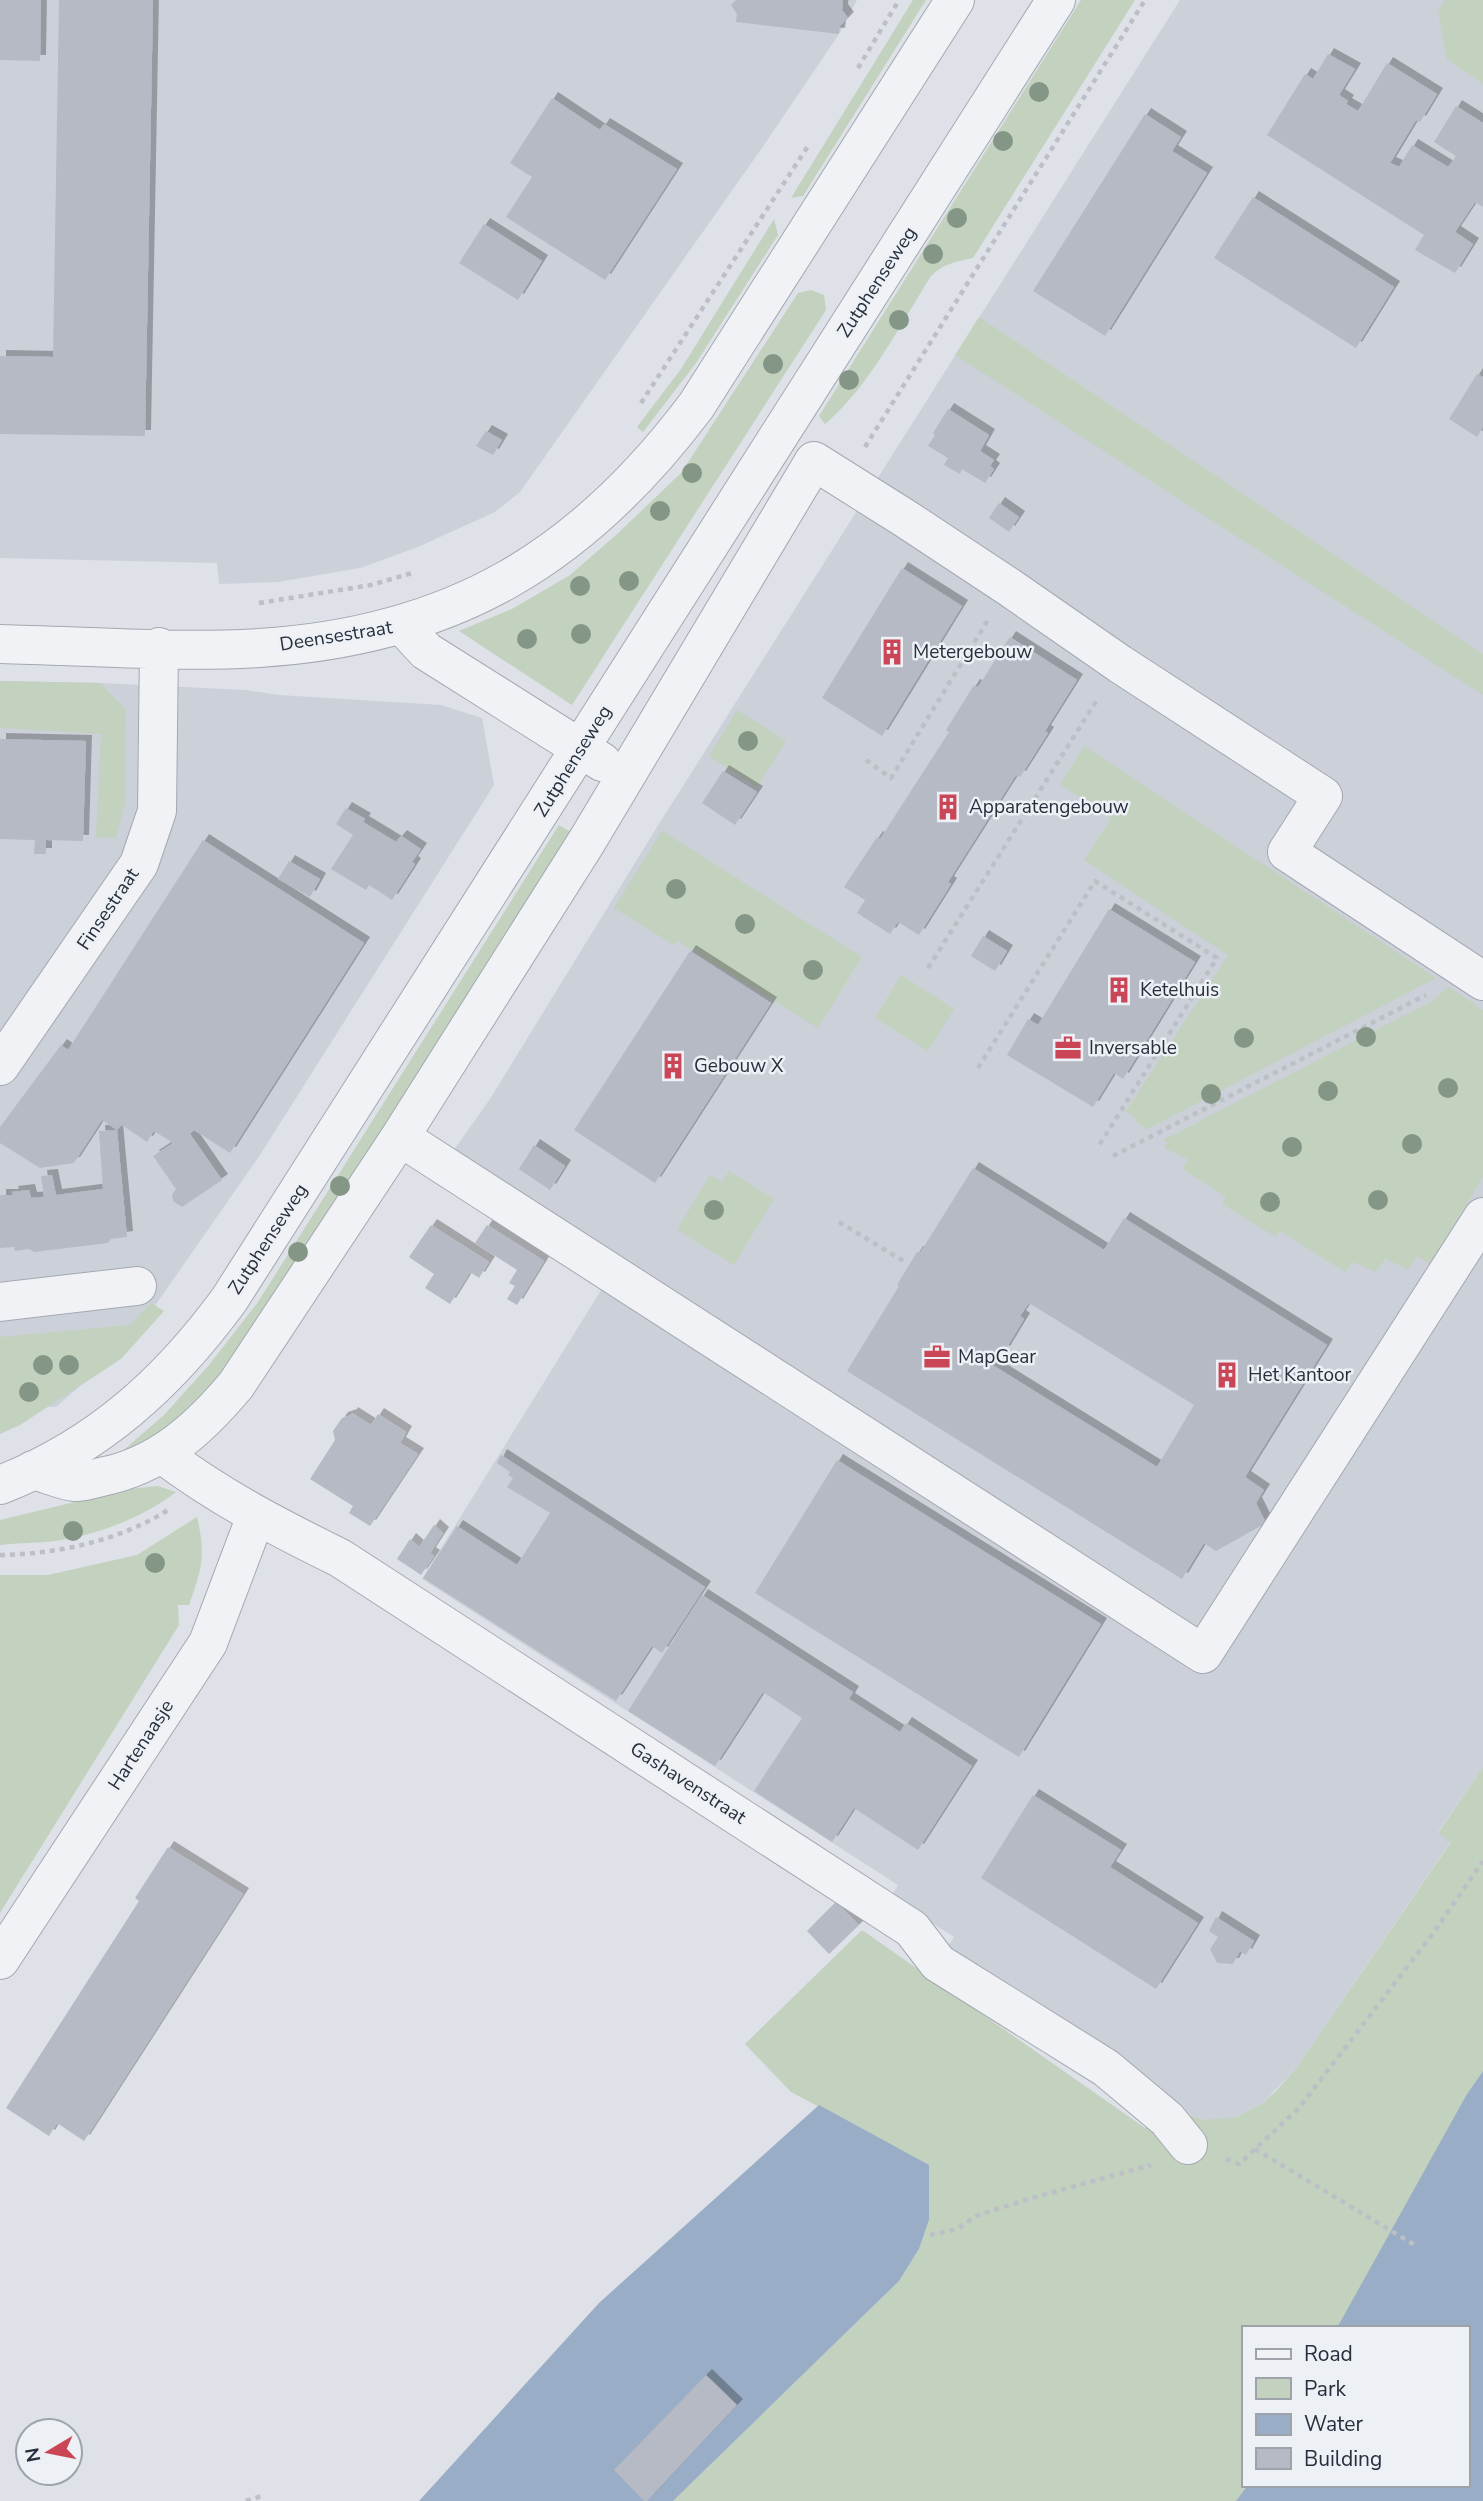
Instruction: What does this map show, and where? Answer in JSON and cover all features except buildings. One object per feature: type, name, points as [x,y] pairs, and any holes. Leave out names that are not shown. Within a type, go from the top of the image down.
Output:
[{"type":"street","points":[[402,625],[464,602],[538,561],[596,518],[648,467],[696,406],[956,0]]},
{"type":"street","name":"Zutphenseweg","points":[[17,1477],[80,1443],[145,1397],[208,1328],[264,1248],[1056,0]]},
{"type":"street","name":"Zutphenseweg","points":[[17,1477],[75,1482],[116,1474],[162,1454],[186,1437],[236,1385],[400,1137],[587,841],[814,461],[1009,587]]},
{"type":"street","points":[[1009,587],[1120,664],[1323,796],[1287,852],[1471,973]]},
{"type":"street","name":"Deensestraat","points":[[0,644],[247,648],[283,646],[402,625],[426,651],[625,777]]},
{"type":"street","name":"Finsestraat","points":[[0,1066],[139,864],[157,811],[159,648]]},
{"type":"street","points":[[400,1137],[1203,1654],[1483,1217]]},
{"type":"street","points":[[0,1302],[137,1286]]},
{"type":"street","name":"Gashavenstraat","points":[[162,1454],[201,1483],[256,1516],[340,1558],[912,1929],[938,1963],[1106,2068],[1167,2119],[1188,2145]]},
{"type":"street","name":"Hartenaasje","points":[[0,1960],[208,1643],[256,1516]]},
{"type":"path","points":[[858,69],[899,0]]},
{"type":"path","points":[[637,408],[814,138]]},
{"type":"path","points":[[247,605],[371,585],[418,571]]},
{"type":"path","points":[[866,760],[891,778],[1009,587]]},
{"type":"path","points":[[928,968],[1120,664]]},
{"type":"path","points":[[978,1068],[1095,881],[1217,958],[1098,1147]]},
{"type":"path","points":[[1113,1157],[1443,984],[1471,973]]},
{"type":"path","points":[[839,1222],[907,1263]]},
{"type":"path","points":[[0,1555],[88,1545],[134,1528],[166,1512],[201,1483]]},
{"type":"path","points":[[930,2235],[957,2229],[976,2216],[1025,2200],[1146,2167],[1188,2145],[1239,2164],[1299,2109],[1434,1932],[1483,1861]]},
{"type":"path","points":[[1255,2148],[1418,2247]]},
{"type":"path","points":[[246,2501],[265,2495]]},
{"type":"shaded area","points":[[0,0],[857,0],[839,34],[764,145],[520,492],[495,512],[418,547],[360,568],[278,582],[219,584],[217,563],[0,558]]},
{"type":"shaded area","points":[[1180,0],[1483,0],[1483,1767],[1438,1832],[1451,1841],[1297,2067],[1263,2103],[1236,2117],[1219,2120],[1205,2120],[1185,2114],[945,1951],[954,1937],[891,1897],[898,1885],[422,1579],[603,1287],[432,1181],[490,1099],[657,827]]},
{"type":"shaded area","points":[[0,681],[245,690],[279,695],[441,705],[482,718],[494,785],[258,1158],[129,1343],[56,1407],[0,1404]]},
{"type":"green space","points":[[913,0],[926,0],[803,196],[791,198]]},
{"type":"green space","points":[[1081,0],[1135,0],[973,258],[945,266],[931,276],[870,374],[825,424],[819,416]]},
{"type":"green space","points":[[1445,0],[1483,0],[1483,84],[1447,59],[1438,11]]},
{"type":"green space","points":[[774,219],[778,235],[696,363],[643,432],[637,427],[681,369]]},
{"type":"green space","points":[[811,290],[824,295],[826,310],[572,705],[459,631],[512,609],[570,575],[681,473],[798,293]]},
{"type":"green space","points":[[979,317],[1483,654],[1483,695],[955,355]]},
{"type":"green space","points":[[0,681],[100,683],[126,709],[125,803],[116,838],[96,837],[101,734],[0,728]]},
{"type":"green space","points":[[737,710],[786,741],[757,787],[709,756]]},
{"type":"green space","points":[[1084,746],[1436,978],[1144,1131],[1146,1128],[1126,1111],[1228,955],[1084,860],[1111,818],[1060,784]]},
{"type":"green space","points":[[559,825],[578,836],[198,1411],[111,1461],[164,1415],[209,1365],[258,1302]]},
{"type":"green space","points":[[662,831],[862,957],[818,1028],[677,941],[674,945],[614,908]]},
{"type":"green space","points":[[901,975],[954,1009],[928,1051],[875,1018]]},
{"type":"green space","points":[[1449,987],[1483,1010],[1483,1177],[1430,1264],[1417,1256],[1408,1269],[1385,1259],[1376,1272],[1352,1262],[1345,1272],[1280,1231],[1276,1237],[1222,1204],[1226,1197],[1182,1169],[1188,1159],[1164,1148],[1167,1143],[1163,1140],[1432,1001]]},
{"type":"green space","points":[[729,1171],[774,1199],[734,1265],[677,1230],[710,1175],[722,1182]]},
{"type":"green space","points":[[151,1303],[164,1311],[121,1359],[20,1425],[0,1434],[0,1337],[130,1325]]},
{"type":"green space","points":[[158,1486],[176,1492],[149,1510],[103,1530],[48,1542],[0,1545],[0,1520],[129,1489]]},
{"type":"green space","points":[[197,1517],[202,1552],[189,1605],[178,1605],[179,1625],[0,1913],[0,1575],[48,1575],[137,1555]]},
{"type":"green space","points":[[1483,1767],[1483,2071],[1467,2094],[1483,2086],[1483,2501],[673,2501],[899,2281],[919,2249],[929,2220],[928,2165],[791,2092],[745,2044],[862,1930],[1145,2128],[1175,2115],[1185,2114],[1205,2120],[1236,2117],[1263,2103],[1297,2067],[1451,1842],[1438,1833]]},
{"type":"water","points":[[1483,2071],[1483,2501],[1236,2501],[1246,2487],[1469,2487],[1469,2326],[1338,2326],[1467,2094]]},
{"type":"water","points":[[819,2105],[929,2165],[929,2220],[919,2249],[899,2281],[673,2501],[419,2501],[599,2303]]},
{"type":"place","name":"Metergebouw","points":[[892,652]]},
{"type":"place","name":"Apparatengebouw","points":[[948,807]]},
{"type":"place","name":"Ketelhuis","points":[[1119,990]]},
{"type":"place","name":"Inversable","points":[[1068,1048]]},
{"type":"place","name":"Gebouw X","points":[[673,1066]]},
{"type":"place","name":"MapGear","points":[[937,1357]]},
{"type":"place","name":"Het Kantoor","points":[[1227,1375]]}]
